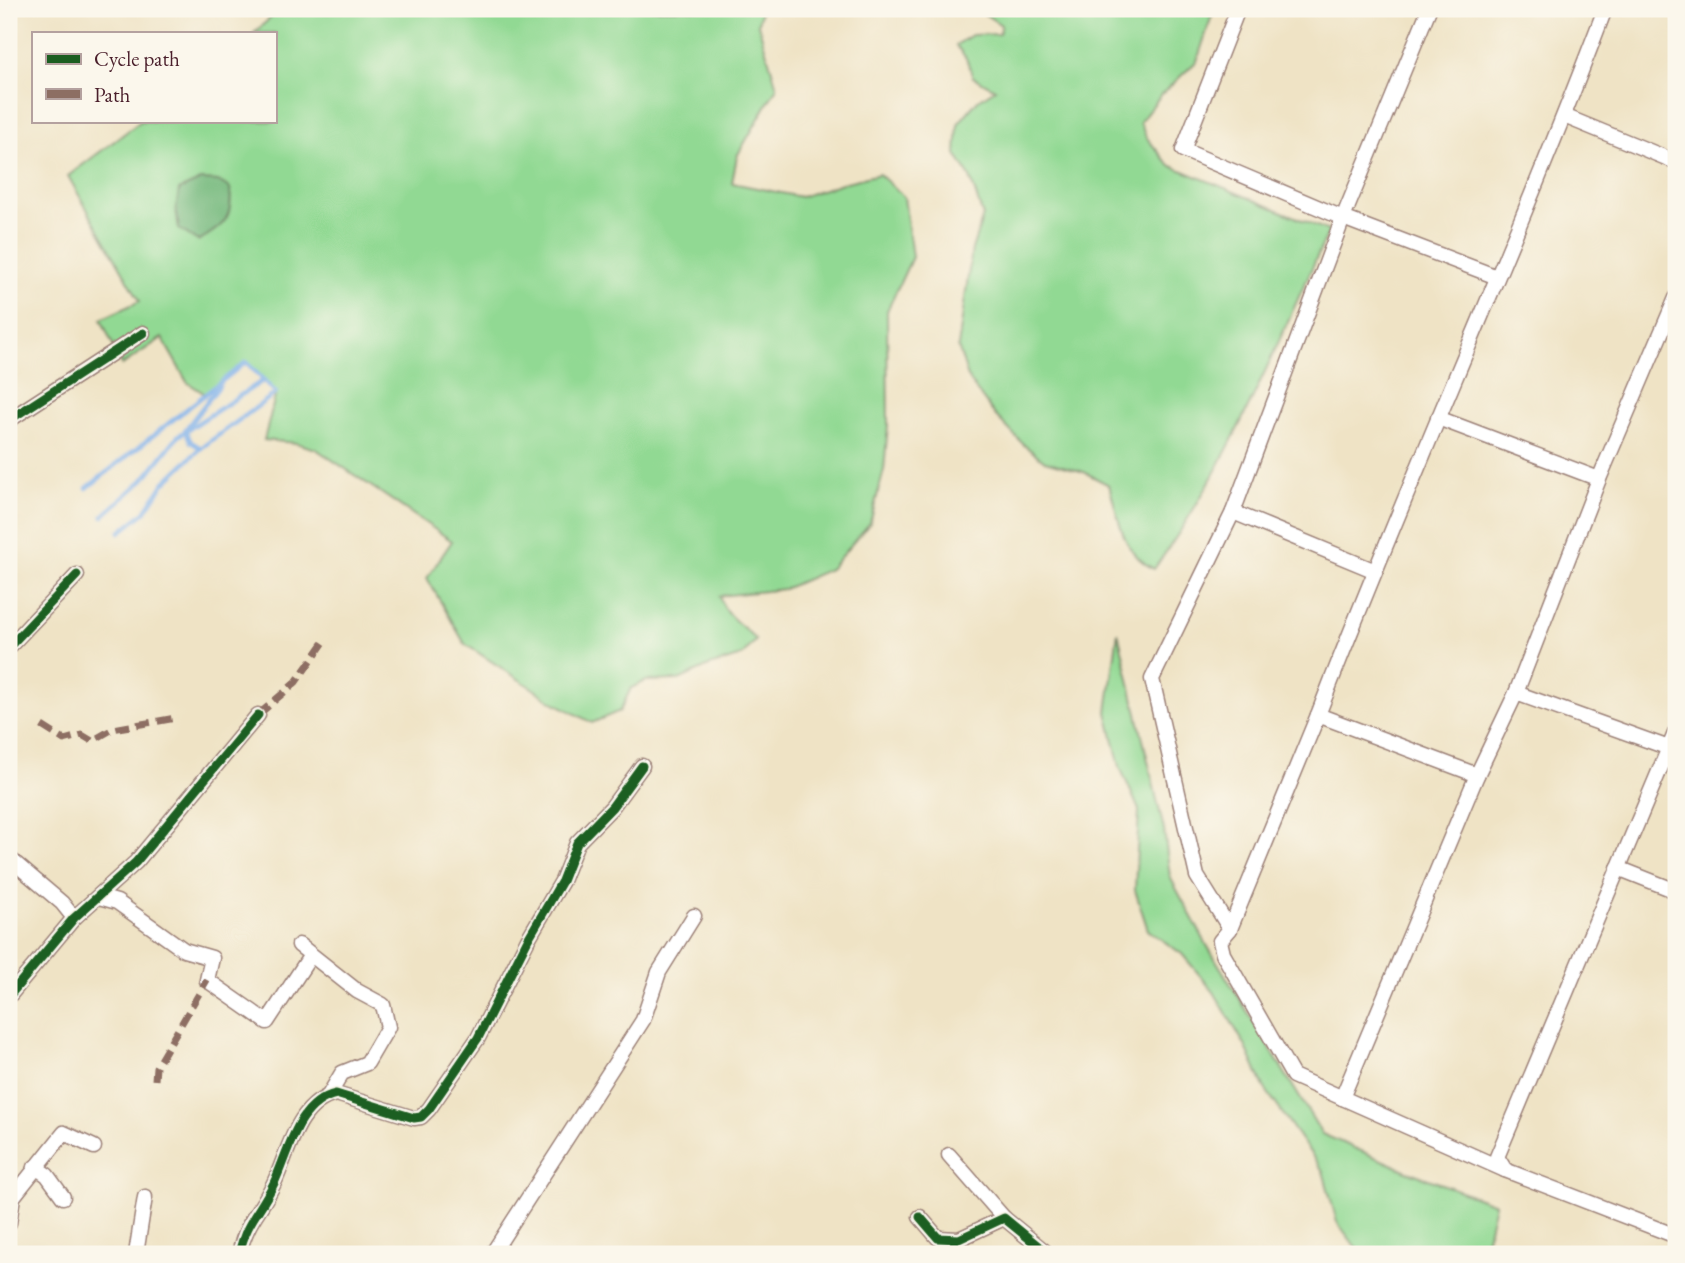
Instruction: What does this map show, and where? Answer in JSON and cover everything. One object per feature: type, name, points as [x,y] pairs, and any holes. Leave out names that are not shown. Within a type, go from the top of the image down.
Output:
[{"type":"street","points":[[1238,9],[1183,150],[1343,218],[1497,277]]},
{"type":"street","points":[[1230,929],[1197,876],[1152,679],[1233,512],[1343,218],[1429,9]]},
{"type":"street","points":[[1605,9],[1564,116],[1373,570],[1318,716],[1230,929],[1220,941],[1223,954],[1293,1076],[1505,1170],[1676,1235]]},
{"type":"street","points":[[1564,116],[1676,162]]},
{"type":"street","points":[[1342,1098],[1478,775],[1516,693],[1599,479],[1676,298]]},
{"type":"street","points":[[9,420],[143,333]]},
{"type":"street","points":[[1438,418],[1599,479]]},
{"type":"street","points":[[1233,512],[1373,570]]},
{"type":"street","points":[[9,647],[77,575]]},
{"type":"street","points":[[1516,693],[1669,748]]},
{"type":"street","points":[[9,996],[75,918],[136,862],[258,715]]},
{"type":"street","points":[[1318,716],[1478,775]]},
{"type":"street","points":[[1505,1170],[1497,1157],[1676,731]]},
{"type":"street","points":[[329,1095],[358,1099],[414,1118],[421,1117],[429,1109],[478,1038],[528,939],[559,887],[577,843],[612,807],[642,766]]},
{"type":"street","points":[[9,858],[62,902],[75,918]]},
{"type":"street","points":[[1618,868],[1676,891]]},
{"type":"street","points":[[99,897],[117,902],[184,950],[212,958],[207,980],[267,1022],[311,955]]},
{"type":"street","points":[[492,1254],[643,1020],[659,972],[694,916]]},
{"type":"street","points":[[239,1254],[241,1236],[273,1185],[296,1130],[313,1105],[329,1095],[342,1073],[367,1063],[388,1027],[383,1005],[357,991],[299,945]]},
{"type":"street","points":[[9,1223],[13,1197],[64,1133],[94,1147]]},
{"type":"street","points":[[949,1154],[1003,1219],[1048,1254]]},
{"type":"street","points":[[35,1167],[47,1175],[63,1197]]},
{"type":"street","points":[[136,1254],[145,1197]]},
{"type":"street","points":[[920,1217],[938,1238],[958,1239],[1003,1219]]},
{"type":"green space","points":[[280,9],[761,9],[758,24],[777,87],[737,156],[732,183],[801,197],[879,174],[904,197],[912,257],[887,311],[888,425],[884,470],[870,523],[830,569],[784,589],[719,596],[730,615],[756,640],[742,656],[709,666],[679,680],[646,681],[631,688],[620,711],[592,723],[555,703],[465,644],[427,578],[452,541],[316,449],[296,443],[264,440],[276,393],[246,362],[205,394],[187,382],[162,338],[122,365],[101,319],[140,301],[68,176],[140,122],[276,122],[276,32],[255,32]]},
{"type":"green space","points":[[977,9],[1214,9],[1197,61],[1161,95],[1140,122],[1146,137],[1169,165],[1329,231],[1228,448],[1181,530],[1154,569],[1134,554],[1128,544],[1109,485],[1084,472],[1045,461],[1024,445],[995,415],[969,380],[958,347],[972,249],[983,216],[970,177],[956,154],[958,124],[977,101],[995,89],[973,77],[966,58],[956,45],[972,35],[999,34],[1001,25]]},
{"type":"green space","points":[[201,180],[218,181],[230,188],[231,198],[225,220],[198,241],[179,229],[176,209],[179,190]]},
{"type":"green space","points":[[1118,632],[1164,830],[1170,877],[1208,947],[1322,1134],[1407,1171],[1495,1204],[1483,1254],[1361,1254],[1337,1222],[1323,1171],[1264,1087],[1246,1047],[1214,992],[1182,954],[1148,930],[1135,890],[1139,810],[1120,767],[1107,712]]},
{"type":"waterway","points":[[87,488],[246,362],[276,393],[201,448],[164,483],[145,512],[120,532]]},
{"type":"waterway","points":[[103,516],[143,480],[178,436],[264,380]]},
{"type":"waterway","points":[[201,448],[191,442],[185,430],[219,386]]},
{"type":"marked path","points":[[258,715],[296,682],[324,642]]},
{"type":"marked path","points":[[42,726],[64,740],[82,735],[92,741],[113,729],[176,718]]},
{"type":"marked path","points":[[155,1080],[156,1067],[207,980]]},
{"type":"cycle path","points":[[9,420],[143,333]]},
{"type":"cycle path","points":[[9,647],[77,575]]},
{"type":"cycle path","points":[[9,996],[74,918],[136,862],[258,715]]},
{"type":"cycle path","points":[[239,1254],[246,1232],[274,1183],[296,1130],[312,1107],[336,1094],[414,1118],[421,1117],[429,1109],[478,1038],[528,939],[562,881],[577,843],[612,807],[642,766]]},
{"type":"cycle path","points":[[920,1217],[938,1238],[959,1239],[1004,1218],[1048,1254]]}]
